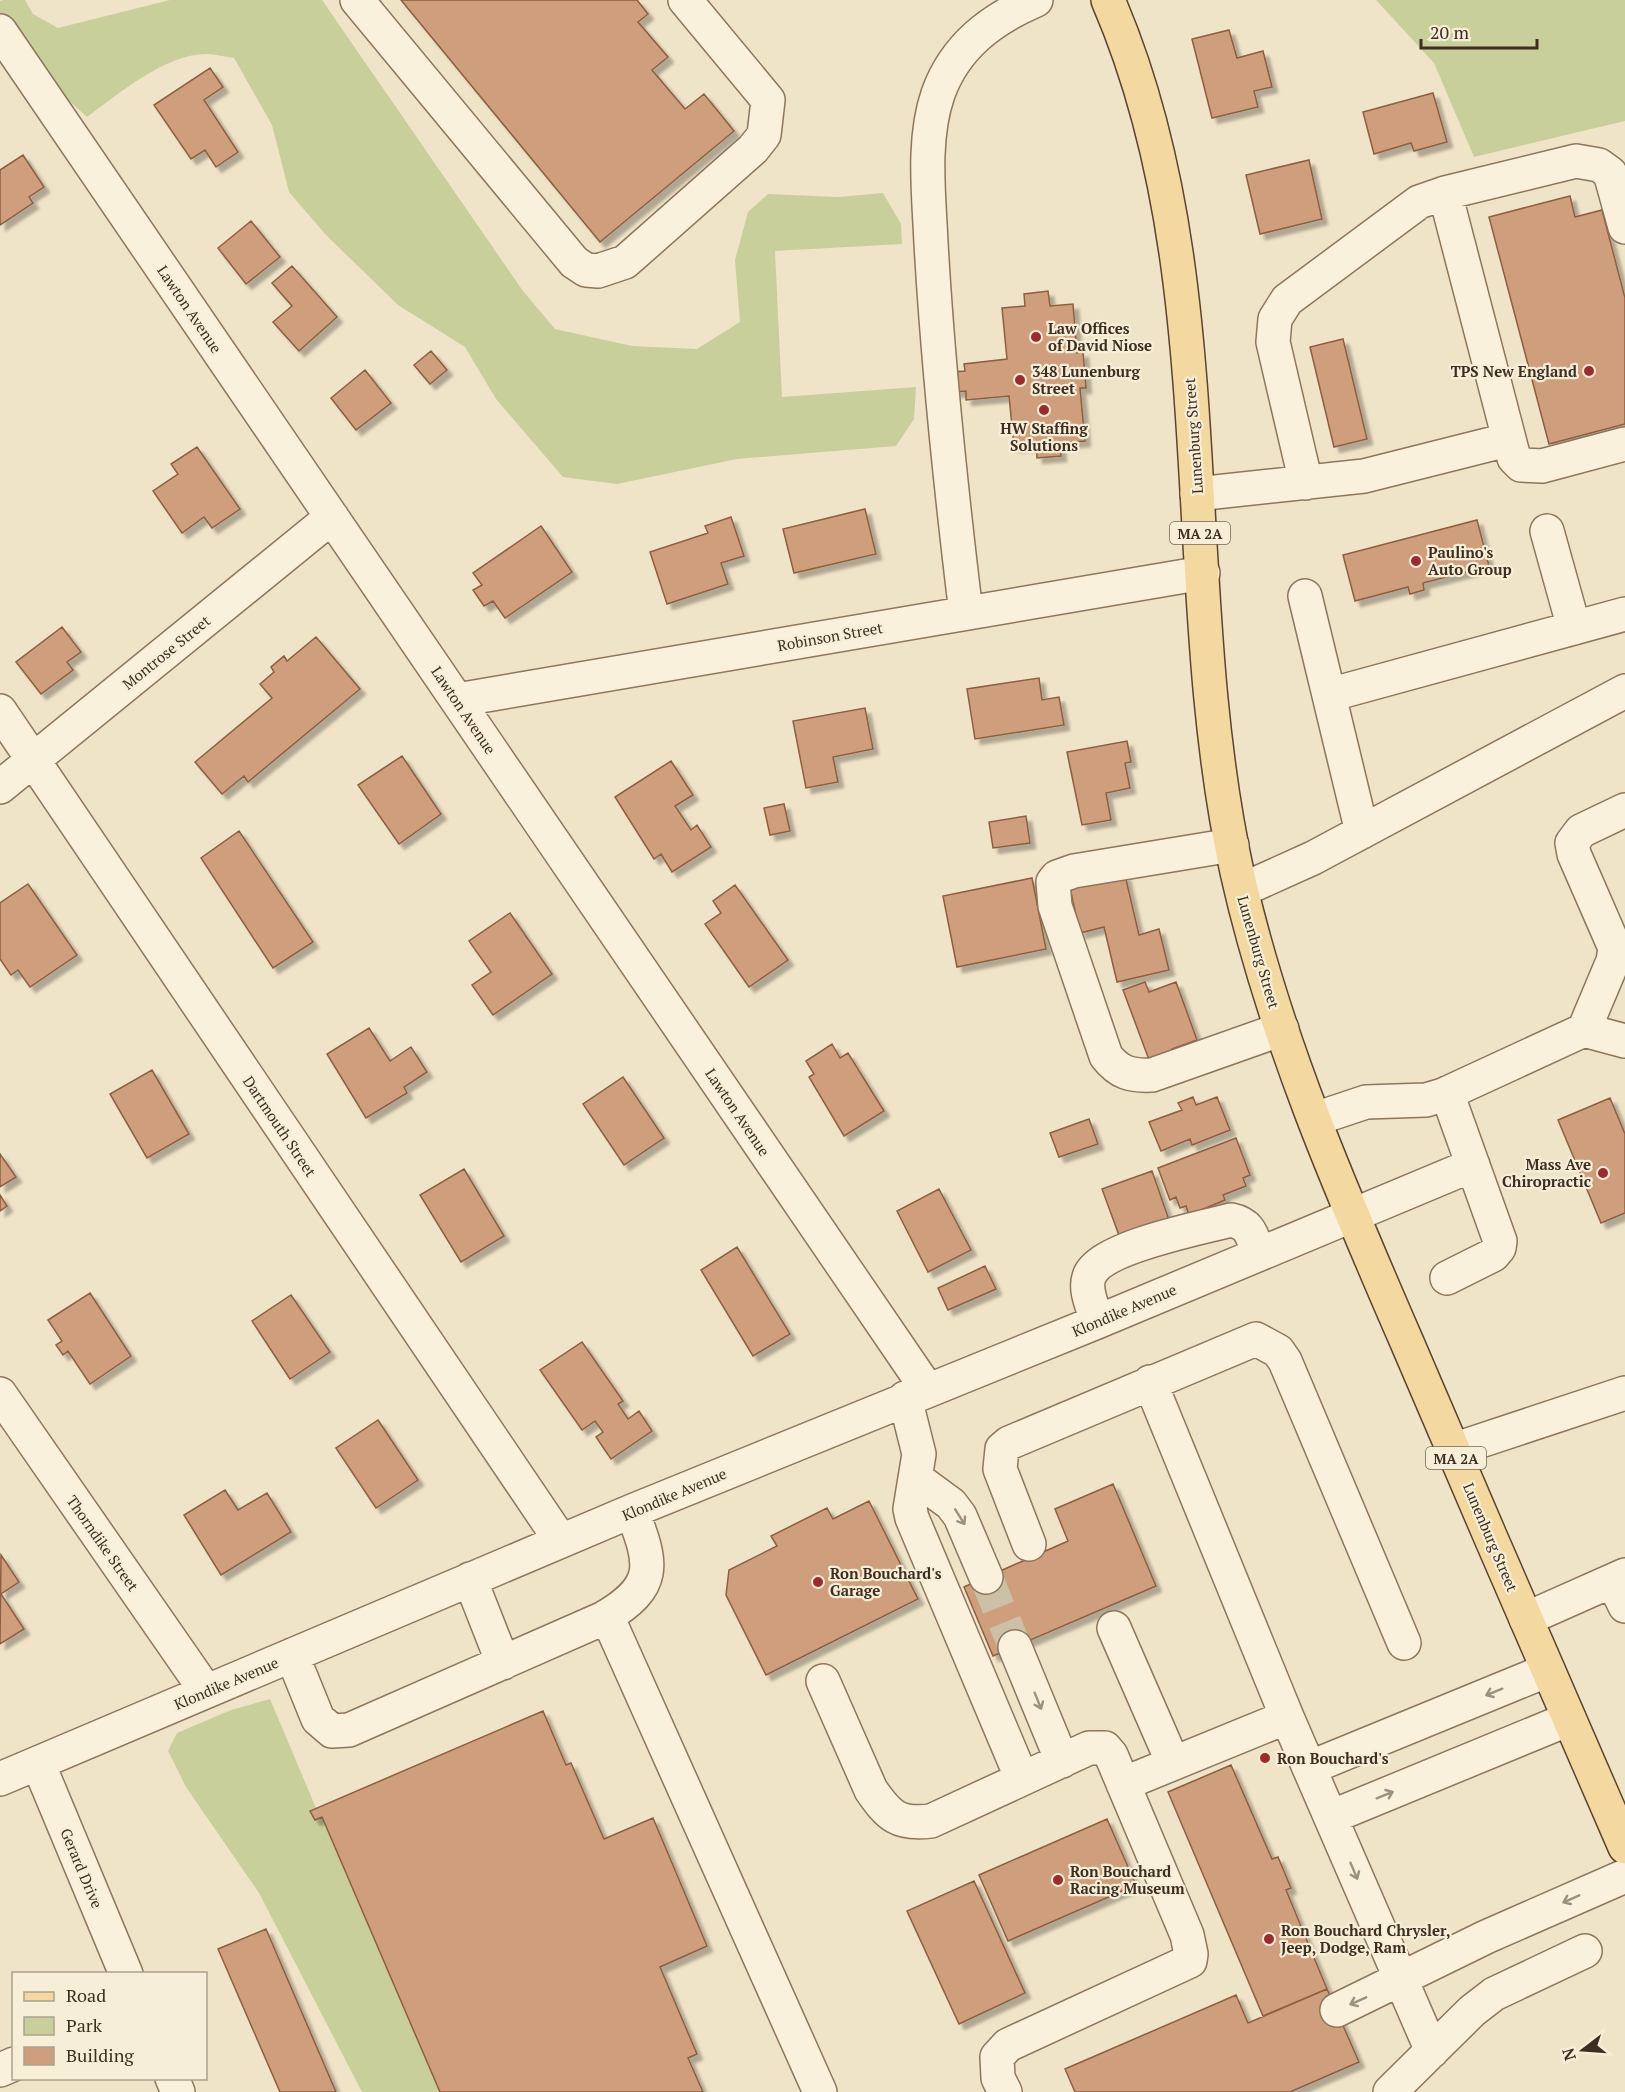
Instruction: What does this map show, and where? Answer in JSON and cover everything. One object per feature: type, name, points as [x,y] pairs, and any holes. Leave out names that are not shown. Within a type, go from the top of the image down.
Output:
[{"type":"main road","name":"Lunenburg Street","points":[[1108,0],[1139,85],[1167,204],[1186,348],[1215,738],[1232,845],[1242,890],[1282,1029],[1351,1216],[1625,1847]]},
{"type":"street","points":[[357,0],[574,262],[586,270],[598,271],[626,262],[753,149],[764,135],[768,100],[685,0]]},
{"type":"street","points":[[966,613],[940,385],[928,191],[931,132],[938,94],[953,65],[970,41],[986,26],[1026,2]]},
{"type":"street","name":"Lawton Avenue","points":[[0,31],[457,700],[916,1394],[919,1454],[917,1479],[910,1509],[912,1518],[1022,1779]]},
{"type":"street","points":[[1306,483],[1273,342],[1273,329],[1278,310],[1287,300],[1402,212],[1419,202],[1444,193],[1575,161],[1599,165],[1610,173],[1625,227]]},
{"type":"street","points":[[1444,193],[1507,440],[1514,458],[1521,465],[1531,467],[1625,444]]},
{"type":"street","points":[[1197,494],[1364,476],[1507,440]]},
{"type":"street","name":"Montrose Street","points":[[0,787],[332,517]]},
{"type":"street","points":[[1547,531],[1574,628]]},
{"type":"street","name":"Robinson Street","points":[[457,700],[1203,573]]},
{"type":"street","points":[[1305,596],[1362,832]]},
{"type":"street","points":[[1329,695],[1625,614]]},
{"type":"street","points":[[1242,890],[1362,832],[1625,691]]},
{"type":"street","name":"Dartmouth Street","points":[[0,711],[561,1541]]},
{"type":"street","points":[[1584,1030],[1613,961],[1615,948],[1574,854],[1572,843],[1581,831],[1625,810]]},
{"type":"street","points":[[1232,845],[1074,871],[1057,877],[1053,882],[1055,906],[1106,1056],[1115,1068],[1136,1076],[1152,1075],[1282,1029]]},
{"type":"street","points":[[1316,1119],[1366,1102],[1426,1100],[1447,1093],[1584,1030],[1625,1041]]},
{"type":"street","points":[[1447,1093],[1497,1229],[1499,1248],[1494,1254],[1447,1278]]},
{"type":"street","name":"Klondike Avenue","points":[[0,1779],[632,1511],[1097,1322],[1473,1165]]},
{"type":"street","points":[[1097,1322],[1087,1287],[1089,1276],[1095,1268],[1121,1250],[1232,1220],[1243,1222],[1249,1229],[1258,1253]]},
{"type":"street","points":[[1029,1544],[1000,1469],[1002,1449],[1021,1437],[1256,1339],[1278,1351],[1290,1372],[1404,1643]]},
{"type":"street","points":[[1150,1382],[1287,1717],[1432,2051]]},
{"type":"street","name":"Thorndike Street","points":[[0,1394],[206,1691]]},
{"type":"street","points":[[1453,1450],[1625,1394]]},
{"type":"street","points":[[917,1479],[951,1504],[960,1516],[986,1577]]},
{"type":"street","points":[[292,1655],[318,1719],[323,1726],[339,1732],[503,1663],[607,1616],[627,1604],[641,1588],[647,1568],[647,1553],[632,1511]]},
{"type":"street","points":[[470,1579],[503,1663]]},
{"type":"street","points":[[1526,1619],[1621,1587]]},
{"type":"street","points":[[607,1616],[819,2092]]},
{"type":"street","points":[[1114,1628],[1173,1763]]},
{"type":"street","points":[[1015,1647],[1062,1761]]},
{"type":"street","points":[[1309,1768],[1548,1670]]},
{"type":"street","points":[[823,1682],[871,1790],[880,1804],[900,1821],[913,1823],[931,1821],[1089,1748],[1105,1748],[1123,1784],[1187,1935],[1190,1961],[1008,2045],[997,2057],[998,2078],[1005,2092]]},
{"type":"street","points":[[1123,1784],[1287,1717]]},
{"type":"street","points":[[1331,1817],[1569,1719]]},
{"type":"street","name":"Gerard Drive","points":[[38,1763],[125,1972]]},
{"type":"street","points":[[1337,2010],[1486,1937],[1625,1876]]},
{"type":"street","points":[[1390,2092],[1472,2011],[1494,1994],[1585,1951]]},
{"type":"green space","points":[[25,0],[33,14],[58,28],[170,0],[322,0],[523,291],[555,329],[632,346],[697,349],[740,322],[735,260],[748,212],[768,194],[838,197],[883,193],[901,224],[902,244],[775,251],[782,397],[916,387],[914,419],[896,446],[737,459],[617,484],[563,477],[496,399],[465,347],[398,305],[326,235],[289,192],[272,125],[234,58],[206,54],[175,61],[143,77],[87,117],[68,100],[0,16],[0,1]]},
{"type":"green space","points":[[1376,0],[1625,0],[1625,121],[1474,157],[1434,63]]},
{"type":"green space","points":[[270,1699],[316,1808],[311,1811],[315,1820],[322,1817],[440,2092],[362,2092],[259,1893],[186,1787],[168,1751],[177,1733],[231,1710]]},
{"type":"building","points":[[401,0],[637,0],[648,14],[638,22],[668,57],[652,70],[685,109],[704,94],[734,131],[600,242]]},
{"type":"building","points":[[1229,30],[1237,58],[1263,51],[1272,87],[1254,91],[1258,107],[1212,118],[1192,39]]},
{"type":"building","points":[[210,68],[223,87],[204,100],[238,152],[216,167],[205,150],[191,159],[154,105]]},
{"type":"building","points":[[1433,93],[1447,142],[1414,151],[1411,143],[1374,154],[1363,112]]},
{"type":"building","points":[[23,155],[44,187],[29,197],[33,203],[0,225],[0,170]]},
{"type":"building","points":[[1309,160],[1322,219],[1260,234],[1246,175]]},
{"type":"building","points":[[1570,196],[1575,217],[1602,210],[1625,298],[1625,424],[1549,444],[1489,217]]},
{"type":"building","points":[[251,221],[280,257],[246,284],[218,248]]},
{"type":"building","points":[[292,266],[337,317],[299,351],[273,322],[292,306],[272,283]]},
{"type":"building","name":"348 Lunenburg Street","points":[[1048,291],[1050,306],[1073,304],[1077,353],[1083,352],[1086,388],[1080,388],[1085,441],[1060,443],[1061,456],[1037,458],[1036,445],[1014,447],[1009,396],[966,400],[966,391],[955,392],[953,372],[965,371],[964,364],[1007,359],[1002,308],[1025,306],[1024,294]]},
{"type":"building","points":[[1343,339],[1367,439],[1334,447],[1310,347]]},
{"type":"building","points":[[431,351],[447,370],[430,384],[414,365]]},
{"type":"building","points":[[365,370],[391,403],[356,430],[331,398]]},
{"type":"building","points":[[197,447],[240,509],[212,528],[204,517],[182,533],[153,491],[178,474],[171,464]]},
{"type":"building","points":[[865,509],[876,554],[794,573],[783,529]]},
{"type":"building","points":[[731,517],[744,556],[721,563],[728,584],[667,604],[650,552],[708,533],[705,526]]},
{"type":"building","name":"Paulino's Auto Group","points":[[1477,520],[1489,566],[1423,583],[1424,590],[1410,594],[1408,587],[1355,601],[1343,555]]},
{"type":"building","points":[[541,526],[572,572],[505,618],[493,601],[484,606],[473,590],[482,585],[473,573]]},
{"type":"building","points":[[62,627],[81,652],[67,662],[73,670],[41,694],[16,662]]},
{"type":"building","points":[[316,637],[360,689],[248,782],[244,776],[222,794],[195,762],[272,698],[260,684],[274,672],[271,667],[284,656],[287,661]]},
{"type":"building","points":[[1039,678],[1042,700],[1059,697],[1064,725],[975,739],[967,689]]},
{"type":"building","points":[[865,708],[873,749],[833,757],[838,782],[806,788],[793,721]]},
{"type":"building","points":[[1127,741],[1131,762],[1125,763],[1130,788],[1106,793],[1111,820],[1082,825],[1067,752]]},
{"type":"building","points":[[402,756],[441,814],[399,844],[358,785]]},
{"type":"building","points":[[671,761],[693,795],[675,806],[691,830],[697,825],[711,847],[672,872],[661,854],[654,859],[615,797]]},
{"type":"building","points":[[784,804],[790,831],[770,835],[764,808]]},
{"type":"building","points":[[1026,816],[1030,843],[993,848],[989,822]]},
{"type":"building","points":[[239,831],[313,942],[273,968],[201,858]]},
{"type":"building","points":[[1125,875],[1139,935],[1159,929],[1169,970],[1117,982],[1104,927],[1080,933],[1070,888]]},
{"type":"building","points":[[1032,878],[1046,949],[957,967],[943,896]]},
{"type":"building","points":[[28,884],[77,955],[30,987],[18,970],[11,975],[0,959],[0,903]]},
{"type":"building","points":[[735,885],[788,960],[749,987],[705,924],[721,913],[713,901]]},
{"type":"building","points":[[510,913],[552,974],[493,1015],[472,985],[491,972],[469,941]]},
{"type":"building","points":[[1145,982],[1149,992],[1176,982],[1197,1040],[1172,1049],[1175,1056],[1151,1065],[1123,990]]},
{"type":"building","points":[[369,1028],[390,1061],[411,1047],[427,1072],[404,1087],[407,1093],[366,1118],[327,1054]]},
{"type":"building","points":[[832,1044],[840,1058],[848,1053],[884,1111],[844,1136],[809,1077],[814,1074],[806,1061]]},
{"type":"building","points":[[152,1070],[189,1134],[147,1158],[110,1094]]},
{"type":"building","points":[[623,1077],[664,1138],[624,1165],[583,1104]]},
{"type":"building","points":[[1193,1097],[1196,1105],[1217,1097],[1230,1130],[1192,1145],[1190,1139],[1161,1151],[1149,1122],[1182,1110],[1178,1103]]},
{"type":"building","name":"Mass Ave Chiropractic","points":[[1610,1098],[1625,1134],[1625,1213],[1601,1223],[1558,1120]]},
{"type":"building","points":[[1089,1119],[1098,1144],[1059,1157],[1050,1133]]},
{"type":"building","points":[[1236,1138],[1250,1175],[1243,1178],[1246,1186],[1223,1195],[1225,1200],[1189,1215],[1186,1206],[1180,1208],[1176,1197],[1170,1200],[1158,1168]]},
{"type":"building","points":[[0,1154],[16,1177],[0,1187]]},
{"type":"building","points":[[464,1169],[504,1236],[461,1262],[420,1195]]},
{"type":"building","points":[[1152,1171],[1169,1220],[1120,1238],[1102,1189]]},
{"type":"building","points":[[939,1189],[971,1250],[928,1272],[897,1211]]},
{"type":"building","points":[[0,1195],[7,1206],[0,1211]]},
{"type":"building","points":[[737,1247],[790,1334],[753,1356],[701,1270]]},
{"type":"building","points":[[985,1266],[996,1289],[948,1310],[938,1288]]},
{"type":"building","points":[[90,1293],[131,1356],[90,1384],[68,1351],[63,1355],[56,1345],[62,1341],[48,1320]]},
{"type":"building","points":[[291,1295],[330,1352],[290,1379],[252,1321]]},
{"type":"building","points":[[582,1342],[623,1401],[618,1404],[628,1419],[639,1411],[652,1431],[611,1459],[596,1437],[603,1432],[595,1421],[582,1430],[540,1370]]},
{"type":"building","points":[[378,1420],[418,1480],[376,1508],[336,1448]]},
{"type":"building","points":[[1113,1484],[1156,1586],[993,1656],[964,1587],[1068,1541],[1055,1509]]},
{"type":"building","points":[[225,1490],[238,1510],[267,1493],[291,1532],[221,1575],[184,1515]]},
{"type":"building","name":"Ron Bouchard's Garage","points":[[869,1501],[918,1599],[766,1675],[726,1595],[729,1570],[777,1546],[771,1536],[827,1508],[833,1519]]},
{"type":"building","points":[[1,1555],[19,1582],[1,1594],[24,1629],[0,1644]]},
{"type":"building","points":[[543,1711],[566,1765],[571,1763],[604,1839],[653,1818],[707,1946],[660,1967],[697,2054],[688,2058],[703,2092],[440,2092],[322,1817],[315,1820],[310,1811]]},
{"type":"building","name":"Ron Bouchard Chrysler, Jeep, Dodge, Ram","points":[[1231,1765],[1272,1859],[1278,1857],[1291,1888],[1286,1890],[1327,1989],[1263,2016],[1168,1792]]},
{"type":"building","name":"Ron Bouchard Racing Museum","points":[[1107,1819],[1136,1885],[1008,1941],[979,1875]]},
{"type":"building","points":[[974,1881],[1025,1993],[959,2024],[907,1911]]},
{"type":"building","points":[[266,1929],[336,2092],[280,2092],[218,1949]]},
{"type":"building","points":[[1327,1989],[1359,2062],[1290,2092],[1075,2092],[1065,2069],[1236,1995],[1248,2023]]},
{"type":"tunnel","points":[[986,1577],[1015,1647]]},
{"type":"place","name":"Law Offices of David Niose","points":[[1036,337]]},
{"type":"place","name":"TPS New England","points":[[1589,371]]},
{"type":"place","name":"348 Lunenburg Street","points":[[1020,380]]},
{"type":"place","name":"HW Staffing Solutions","points":[[1044,410]]},
{"type":"place","name":"Paulino's Auto Group","points":[[1416,561]]},
{"type":"place","name":"Mass Ave Chiropractic","points":[[1603,1173]]},
{"type":"place","name":"Ron Bouchard's Garage","points":[[818,1582]]},
{"type":"place","name":"Ron Bouchard's","points":[[1265,1758]]},
{"type":"place","name":"Ron Bouchard Racing Museum","points":[[1058,1880]]},
{"type":"place","name":"Ron Bouchard Chrysler, Jeep, Dodge, Ram","points":[[1269,1939]]}]
